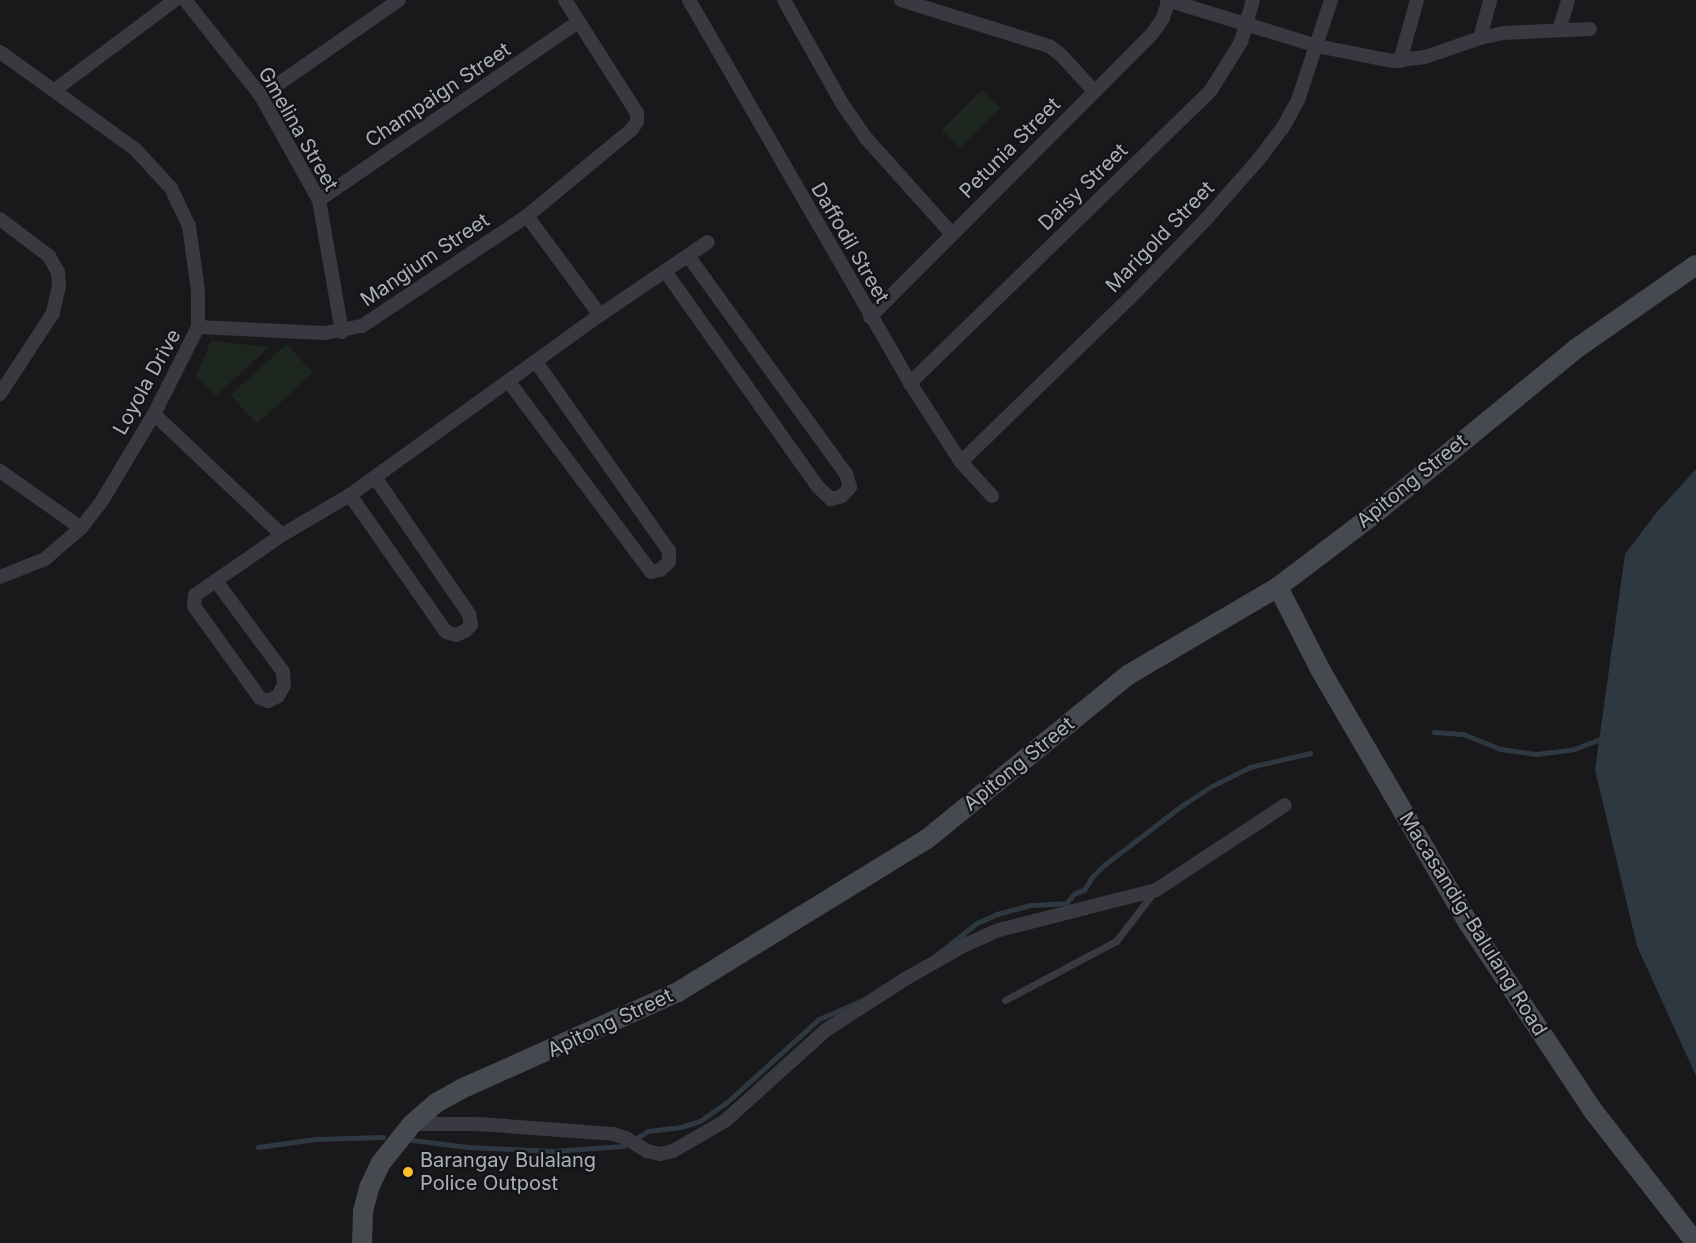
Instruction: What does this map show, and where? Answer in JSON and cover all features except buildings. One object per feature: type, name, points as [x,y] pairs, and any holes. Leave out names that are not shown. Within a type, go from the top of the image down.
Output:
[{"type":"street","points":[[56,89],[175,0]]},
{"type":"street","name":"Gmelina Street","points":[[185,0],[261,96],[319,200],[342,332]]},
{"type":"street","points":[[261,96],[399,0]]},
{"type":"street","points":[[565,0],[578,22]]},
{"type":"street","name":"Daffodil Street","points":[[689,0],[910,384],[961,462],[992,496]]},
{"type":"street","points":[[784,0],[843,105],[865,137],[952,234]]},
{"type":"street","points":[[901,0],[1049,46],[1060,54],[1094,91]]},
{"type":"street","points":[[1168,0],[1317,46],[1378,59],[1400,61],[1425,57],[1480,38],[1503,33],[1590,29]]},
{"type":"street","name":"Petunia Street","points":[[870,317],[1152,34],[1163,18],[1168,0]]},
{"type":"street","name":"Daisy Street","points":[[910,384],[1211,90],[1232,61],[1253,0]]},
{"type":"street","name":"Marigold Street","points":[[961,462],[1133,295],[1208,217],[1259,159],[1282,129],[1298,100],[1331,0]]},
{"type":"street","points":[[1400,61],[1417,0]]},
{"type":"street","points":[[1480,38],[1490,0]]},
{"type":"street","points":[[1558,30],[1568,0]]},
{"type":"street","name":"Mangium Street","points":[[198,327],[342,332],[362,326],[527,216],[637,122],[637,113],[578,22]]},
{"type":"street","name":"Champaign Street","points":[[319,200],[578,22]]},
{"type":"street","name":"Loyola Drive","points":[[0,51],[56,89],[135,149],[171,188],[189,226],[193,249],[198,327],[154,414],[102,501],[81,528],[45,559],[0,577]]},
{"type":"street","points":[[527,216],[600,315]]},
{"type":"street","points":[[0,219],[49,256],[58,272],[60,286],[53,313],[0,394]]},
{"type":"street","points":[[216,581],[283,672],[284,685],[278,696],[268,701],[260,698],[194,606],[195,595],[282,535],[350,495],[600,315],[708,242]]},
{"type":"street","points":[[665,272],[818,487],[831,499],[842,496],[850,487],[846,474],[688,256]]},
{"type":"street","name":"Apitong Street","points":[[362,1243],[363,1210],[369,1188],[389,1151],[412,1124],[436,1103],[461,1089],[678,992],[927,839],[1128,675],[1278,587],[1373,515],[1577,348],[1696,266]]},
{"type":"street","points":[[509,381],[651,572],[660,570],[669,562],[669,551],[536,362]]},
{"type":"street","points":[[154,414],[282,535]]},
{"type":"street","points":[[0,471],[81,528]]},
{"type":"street","points":[[350,495],[447,632],[456,635],[465,631],[471,625],[469,614],[375,477]]},
{"type":"street","name":"Macasandig-Balulang Road","points":[[1278,587],[1321,671],[1468,924],[1594,1112],[1696,1243]]},
{"type":"street","points":[[412,1124],[478,1124],[613,1134],[626,1138],[638,1147],[660,1154],[673,1151],[725,1121],[826,1030],[905,979],[965,945],[999,930],[1155,890],[1285,805]]},
{"type":"lane","points":[[1005,1000],[1116,941],[1155,890]]},
{"type":"shaded area","points":[[982,90],[1000,108],[959,148],[942,130]]},
{"type":"shaded area","points":[[211,341],[269,347],[216,396],[196,376]]},
{"type":"shaded area","points":[[287,344],[313,373],[257,424],[231,395]]},
{"type":"shaded area","points":[[1696,469],[1696,1076],[1637,946],[1595,770],[1625,554],[1657,512]]},
{"type":"waterway","points":[[1434,732],[1463,734],[1500,749],[1536,754],[1574,749],[1606,737]]},
{"type":"waterway","points":[[936,955],[977,923],[997,914],[1031,905],[1066,903],[1075,893],[1084,890],[1092,877],[1104,865],[1184,804],[1212,786],[1250,767],[1310,753]]},
{"type":"waterway","points":[[413,1140],[468,1147],[553,1151],[623,1146],[648,1131],[681,1127],[700,1121],[726,1103],[819,1019],[867,998]]},
{"type":"waterway","points":[[258,1147],[315,1139],[383,1137]]},
{"type":"place","name":"Barangay Bulalang Police Outpost","points":[[408,1172]]}]
